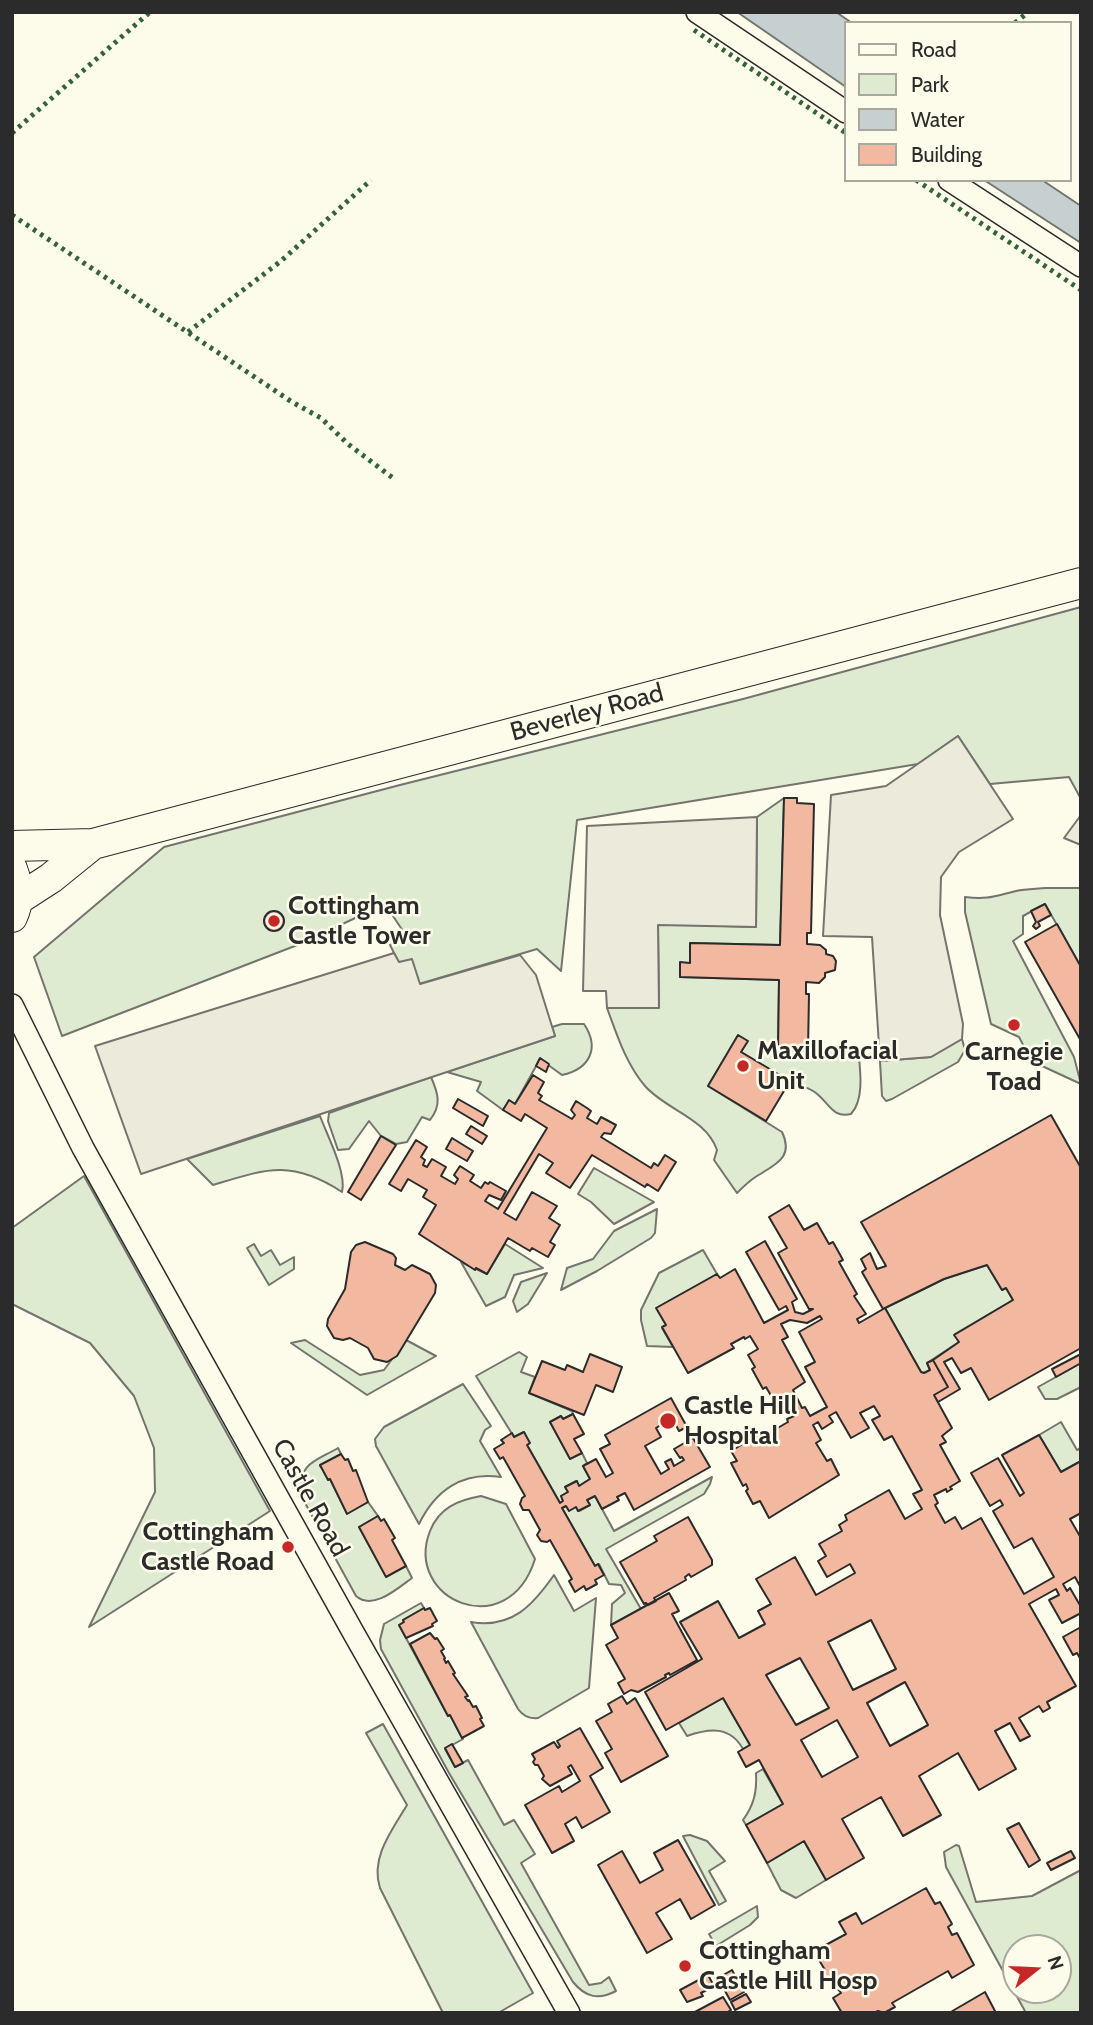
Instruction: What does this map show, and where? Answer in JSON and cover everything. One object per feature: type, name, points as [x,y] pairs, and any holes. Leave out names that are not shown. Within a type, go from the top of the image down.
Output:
[{"type":"highway","name":"Beverley Road","points":[[12,846],[93,844],[1081,583]]},
{"type":"highway","name":"Beverley Road","points":[[15,909],[93,844]]},
{"type":"highway","points":[[12,869],[17,884],[15,909]]},
{"type":"street","points":[[697,12],[844,111]]},
{"type":"street","points":[[952,182],[1081,266]]},
{"type":"street","name":"Castle Road","points":[[12,1005],[90,1160],[569,2013]]},
{"type":"green space","points":[[1081,607],[1081,799],[1069,777],[990,784],[958,736],[918,764],[577,820],[561,971],[537,949],[419,984],[399,963],[390,945],[407,937],[385,904],[300,944],[62,1036],[34,957],[164,847],[743,699]]},
{"type":"green space","points":[[784,798],[780,945],[691,943],[690,963],[680,963],[680,977],[779,980],[778,1050],[858,1049],[860,1092],[851,1114],[839,1114],[813,1091],[784,1078],[741,1052],[747,1041],[738,1036],[708,1086],[782,1132],[786,1149],[775,1165],[737,1193],[714,1160],[717,1150],[712,1139],[695,1122],[654,1094],[638,1077],[623,1049],[607,1008],[659,1007],[658,924],[756,927],[757,817]]},
{"type":"green space","points":[[1081,888],[1081,967],[1045,904],[1023,916],[1023,934],[1013,941],[1074,1057],[1081,1084],[1042,1066],[1029,1056],[1019,1037],[991,1024],[965,912],[965,897],[986,898],[1020,890]]},
{"type":"green space","points":[[584,1024],[591,1041],[590,1056],[580,1068],[562,1075],[540,1059],[515,1104],[509,1101],[503,1110],[477,1091],[481,1082],[447,1072],[555,1036],[552,1027]]},
{"type":"green space","points":[[962,1039],[965,1050],[958,1062],[892,1099],[886,1101],[882,1096],[880,1061],[931,1057]]},
{"type":"green space","points":[[431,1077],[437,1094],[434,1115],[430,1120],[422,1117],[407,1142],[396,1144],[381,1136],[369,1121],[349,1149],[338,1150],[328,1121],[329,1113]]},
{"type":"green space","points":[[320,1116],[342,1175],[342,1192],[308,1175],[278,1170],[264,1171],[213,1185],[187,1159]]},
{"type":"green space","points":[[594,1168],[654,1202],[614,1224],[591,1202],[578,1194]]},
{"type":"green space","points":[[84,1176],[270,1511],[89,1627],[155,1492],[154,1448],[134,1396],[90,1343],[12,1304],[12,1228]]},
{"type":"green space","points":[[657,1209],[655,1233],[651,1238],[561,1290],[567,1268],[593,1259],[614,1231]]},
{"type":"green space","points":[[254,1244],[261,1256],[271,1250],[280,1265],[294,1257],[294,1269],[269,1285],[247,1248]]},
{"type":"green space","points":[[505,1244],[543,1268],[514,1275],[505,1297],[486,1306],[461,1262],[487,1274]]},
{"type":"green space","points":[[703,1250],[717,1274],[657,1308],[666,1325],[662,1328],[673,1347],[647,1346],[641,1310],[659,1273]]},
{"type":"green space","points":[[987,1265],[1002,1290],[1006,1288],[1013,1300],[955,1334],[959,1342],[927,1363],[930,1370],[921,1372],[885,1308],[944,1279]]},
{"type":"green space","points":[[547,1273],[528,1304],[517,1312],[513,1301],[521,1282]]},
{"type":"green space","points":[[305,1340],[360,1375],[384,1370],[406,1340],[436,1356],[367,1395],[291,1343]]},
{"type":"green space","points":[[519,1352],[527,1357],[521,1372],[535,1377],[529,1393],[572,1411],[573,1414],[563,1419],[561,1416],[550,1422],[570,1458],[582,1453],[587,1463],[583,1466],[590,1479],[579,1486],[576,1481],[565,1487],[568,1492],[561,1496],[563,1501],[560,1503],[527,1445],[524,1432],[514,1437],[476,1376]]},
{"type":"green space","points":[[1081,1363],[1081,1387],[1057,1399],[1045,1399],[1038,1387]]},
{"type":"green space","points":[[463,1384],[491,1426],[485,1430],[480,1441],[501,1477],[474,1477],[451,1486],[433,1502],[419,1524],[376,1446],[375,1439],[384,1427]]},
{"type":"green space","points":[[1061,1422],[1077,1450],[1081,1448],[1081,1461],[1061,1472],[1039,1435]]},
{"type":"green space","points":[[338,1448],[341,1454],[320,1466],[330,1479],[347,1513],[368,1502],[378,1516],[359,1527],[386,1576],[406,1566],[412,1578],[377,1600],[363,1600],[356,1596],[299,1492],[303,1474],[310,1464]]},
{"type":"green space","points":[[712,1477],[704,1494],[606,1549],[641,1609],[611,1625],[612,1604],[625,1593],[621,1585],[609,1584],[599,1564],[595,1566],[562,1508],[576,1507],[579,1511],[590,1505],[587,1500],[595,1496],[614,1531]]},
{"type":"green space","points":[[481,1496],[506,1504],[535,1559],[522,1585],[503,1601],[483,1606],[462,1603],[444,1593],[431,1577],[426,1556],[430,1531],[439,1516],[450,1506]]},
{"type":"green space","points":[[554,1575],[574,1611],[596,1598],[589,1688],[538,1718],[532,1718],[518,1709],[471,1622],[498,1622],[510,1618],[529,1605]]},
{"type":"green space","points":[[421,1603],[424,1608],[399,1625],[463,1739],[445,1749],[455,1767],[468,1760],[504,1825],[514,1820],[535,1854],[521,1863],[589,1985],[601,1983],[609,1977],[616,1991],[604,1996],[593,1996],[573,1982],[449,1773],[381,1649],[384,1624]]},
{"type":"green space","points":[[723,1698],[750,1745],[743,1749],[732,1736],[719,1731],[704,1731],[687,1736],[679,1723]]},
{"type":"green space","points":[[383,1724],[533,1993],[498,2013],[443,2013],[380,1888],[380,1855],[407,1805],[366,1733]]},
{"type":"green space","points":[[763,1769],[783,1804],[746,1825],[743,1820],[754,1798],[756,1773]]},
{"type":"green space","points":[[690,1835],[707,1841],[725,1861],[709,1871],[726,1901],[719,1905],[683,1836]]},
{"type":"green space","points":[[804,1841],[826,1880],[796,1898],[781,1890],[767,1863]]},
{"type":"green space","points":[[959,1846],[976,1902],[1032,1896],[1081,1870],[1081,2013],[1026,2013],[1021,2004],[1072,2004],[1072,1934],[1002,1934],[1002,1969],[946,1867],[944,1852]]},
{"type":"green space","points":[[757,1906],[758,1917],[750,1925],[716,1946],[709,1934]]},
{"type":"shaded area","points":[[958,736],[1013,819],[959,852],[941,877],[940,915],[963,1024],[962,1039],[931,1057],[880,1061],[872,937],[823,936],[831,795],[886,786]]},
{"type":"shaded area","points":[[1081,815],[1081,845],[1064,838]]},
{"type":"shaded area","points":[[757,817],[756,927],[658,925],[659,1008],[607,1008],[606,991],[583,991],[587,826]]},
{"type":"shaded area","points":[[394,953],[399,962],[412,959],[420,984],[520,955],[536,975],[555,1036],[141,1174],[95,1046]]},
{"type":"water","points":[[737,12],[836,12],[849,21],[844,21],[844,86]]},
{"type":"water","points":[[987,182],[1045,182],[1081,206],[1081,243]]},
{"type":"building","points":[[784,798],[797,798],[797,803],[814,804],[811,933],[807,933],[807,944],[820,945],[826,950],[826,954],[833,956],[836,961],[835,970],[825,973],[819,983],[806,982],[806,994],[809,994],[808,1051],[778,1050],[779,980],[680,977],[680,962],[690,963],[690,943],[780,945]]},
{"type":"building","points":[[1045,904],[1051,915],[1038,922],[1040,926],[1036,929],[1031,911]]},
{"type":"building","name":"Cottingham Castle Tower","points":[[270,911],[278,911],[284,921],[278,931],[270,931],[264,925],[264,917]]},
{"type":"building","points":[[1057,924],[1081,967],[1081,1041],[1025,942]]},
{"type":"building","name":"Maxillofacial Unit","points":[[738,1035],[748,1041],[741,1052],[790,1081],[766,1121],[708,1086]]},
{"type":"building","points":[[540,1058],[549,1064],[546,1072],[536,1066]]},
{"type":"building","points":[[533,1075],[544,1082],[538,1093],[542,1096],[539,1100],[572,1119],[575,1115],[571,1110],[576,1101],[591,1111],[587,1118],[597,1124],[601,1117],[616,1125],[611,1134],[604,1133],[601,1137],[651,1168],[654,1163],[658,1166],[665,1155],[676,1162],[658,1191],[647,1184],[645,1187],[592,1155],[570,1188],[546,1173],[553,1163],[539,1154],[504,1213],[516,1220],[532,1192],[557,1206],[549,1218],[560,1225],[550,1242],[555,1245],[548,1257],[532,1248],[530,1251],[508,1238],[487,1274],[476,1268],[475,1270],[419,1234],[436,1205],[423,1197],[427,1190],[408,1179],[401,1191],[389,1184],[416,1140],[427,1147],[421,1157],[425,1160],[423,1165],[427,1167],[432,1159],[446,1167],[441,1176],[455,1184],[458,1179],[454,1175],[460,1166],[474,1175],[470,1181],[481,1188],[485,1182],[490,1182],[506,1191],[501,1200],[489,1195],[485,1201],[498,1209],[547,1128],[525,1114],[521,1121],[503,1110],[509,1100],[515,1104]]},
{"type":"building","points":[[458,1099],[488,1116],[483,1126],[453,1108]]},
{"type":"building","points":[[1051,1115],[1081,1168],[1081,1348],[989,1400],[971,1368],[961,1373],[952,1358],[944,1362],[960,1389],[938,1402],[934,1395],[948,1387],[933,1360],[959,1342],[954,1335],[1013,1300],[1006,1288],[1002,1290],[987,1265],[944,1279],[883,1309],[862,1272],[866,1269],[861,1259],[870,1253],[877,1269],[886,1266],[861,1222]]},
{"type":"building","points":[[471,1126],[487,1136],[482,1144],[466,1134]]},
{"type":"building","points":[[381,1136],[396,1145],[361,1200],[348,1192]]},
{"type":"building","points":[[452,1138],[473,1151],[467,1161],[446,1149]]},
{"type":"building","points":[[789,1205],[804,1230],[817,1223],[829,1244],[833,1242],[843,1260],[839,1262],[857,1294],[854,1296],[866,1314],[857,1319],[859,1323],[885,1308],[921,1372],[930,1370],[927,1363],[933,1360],[948,1387],[934,1395],[952,1428],[942,1436],[946,1442],[940,1445],[960,1481],[947,1492],[946,1489],[934,1495],[938,1503],[935,1505],[945,1523],[955,1517],[962,1529],[981,1518],[1024,1594],[1054,1577],[1032,1538],[1014,1548],[993,1511],[1003,1505],[1000,1500],[990,1506],[971,1473],[998,1458],[1020,1496],[1024,1493],[1002,1455],[1039,1435],[1061,1472],[1081,1461],[1081,1513],[1070,1519],[1081,1538],[1081,1588],[1075,1577],[1063,1584],[1067,1591],[1070,1588],[1081,1607],[1081,1613],[1062,1623],[1049,1600],[1059,1595],[1056,1589],[1029,1604],[1076,1686],[1047,1702],[1050,1708],[1043,1712],[1039,1706],[1019,1718],[1030,1736],[1020,1741],[1010,1723],[995,1731],[1016,1769],[979,1790],[958,1753],[919,1776],[941,1815],[903,1836],[881,1797],[842,1819],[864,1858],[826,1880],[804,1841],[767,1863],[746,1825],[783,1804],[759,1760],[746,1767],[738,1752],[750,1745],[723,1698],[666,1730],[645,1692],[702,1659],[680,1622],[718,1601],[739,1638],[765,1624],[758,1611],[771,1604],[756,1579],[795,1557],[816,1595],[855,1573],[850,1564],[827,1577],[818,1561],[826,1556],[819,1544],[842,1531],[839,1525],[847,1520],[845,1515],[889,1490],[905,1519],[922,1509],[913,1494],[922,1490],[892,1436],[884,1440],[872,1420],[880,1416],[874,1406],[860,1413],[869,1428],[851,1438],[836,1412],[829,1416],[833,1422],[822,1429],[818,1422],[813,1425],[821,1440],[816,1443],[827,1461],[831,1459],[839,1475],[769,1518],[760,1501],[753,1504],[746,1491],[746,1484],[743,1486],[731,1463],[737,1461],[731,1451],[760,1434],[762,1437],[794,1416],[786,1401],[777,1406],[752,1369],[755,1367],[748,1355],[758,1349],[750,1336],[731,1344],[734,1348],[688,1373],[662,1327],[666,1325],[656,1308],[717,1274],[720,1278],[735,1269],[764,1323],[788,1310],[786,1306],[779,1310],[746,1252],[765,1241],[797,1299],[792,1302],[795,1312],[803,1314],[813,1309],[809,1309],[778,1253],[787,1248],[769,1217]],"holes":[[[820,1316],[822,1319],[799,1332],[815,1362],[805,1367],[827,1407],[810,1416],[805,1407],[802,1408],[793,1390],[805,1382],[782,1340],[788,1337],[781,1324],[790,1320],[807,1323]],[[871,1620],[896,1669],[853,1690],[828,1642]],[[800,1658],[829,1708],[796,1725],[766,1675]],[[905,1682],[928,1725],[890,1746],[867,1703]],[[837,1720],[858,1757],[822,1777],[801,1740]]]},
{"type":"building","points":[[365,1242],[393,1254],[396,1258],[395,1265],[405,1270],[412,1265],[430,1274],[436,1285],[435,1293],[397,1356],[387,1362],[374,1359],[368,1348],[350,1338],[334,1338],[327,1326],[328,1319],[345,1289],[351,1252],[356,1245]]},
{"type":"building","points":[[590,1354],[622,1367],[613,1392],[596,1385],[584,1415],[529,1393],[542,1361],[565,1370],[567,1365],[583,1372]]},
{"type":"building","points":[[1081,1354],[1081,1363],[1056,1377],[1052,1369]]},
{"type":"building","points":[[671,1398],[687,1427],[679,1431],[672,1418],[656,1428],[661,1437],[645,1446],[661,1474],[669,1469],[665,1462],[671,1459],[674,1466],[684,1460],[674,1449],[693,1438],[710,1467],[634,1510],[625,1493],[617,1497],[619,1500],[602,1509],[595,1496],[587,1500],[590,1505],[578,1511],[576,1507],[569,1511],[566,1506],[562,1508],[595,1566],[598,1564],[604,1575],[595,1580],[597,1584],[586,1590],[584,1586],[575,1592],[569,1581],[572,1579],[550,1540],[541,1541],[537,1535],[540,1530],[529,1510],[523,1510],[520,1504],[525,1496],[503,1457],[500,1459],[494,1449],[504,1443],[501,1440],[512,1433],[514,1437],[524,1432],[530,1443],[527,1445],[560,1503],[563,1501],[561,1496],[568,1492],[565,1487],[577,1481],[579,1486],[590,1479],[583,1466],[596,1459],[606,1477],[613,1473],[600,1449],[610,1444],[605,1435]]},
{"type":"building","points":[[573,1414],[584,1434],[574,1439],[582,1453],[570,1459],[550,1422]]},
{"type":"building","points":[[341,1454],[345,1460],[348,1459],[353,1471],[356,1470],[368,1502],[347,1514],[320,1465]]},
{"type":"building","points":[[378,1516],[381,1521],[384,1519],[395,1538],[392,1540],[406,1566],[386,1577],[359,1527]]},
{"type":"building","points":[[688,1517],[712,1560],[712,1565],[691,1577],[689,1574],[685,1577],[686,1580],[654,1598],[656,1601],[644,1604],[620,1562],[657,1541],[654,1536]]},
{"type":"building","points":[[669,1593],[679,1611],[672,1614],[697,1660],[638,1692],[631,1690],[624,1694],[618,1683],[625,1679],[606,1645],[618,1638],[611,1625]]},
{"type":"building","points":[[424,1608],[430,1608],[437,1621],[433,1626],[406,1638],[399,1625]]},
{"type":"building","points":[[1081,1627],[1081,1660],[1077,1653],[1073,1655],[1063,1637]]},
{"type":"building","points":[[430,1633],[444,1649],[441,1651],[446,1663],[448,1661],[455,1673],[453,1674],[468,1696],[465,1697],[473,1707],[476,1706],[482,1718],[480,1719],[484,1726],[462,1738],[410,1644]]},
{"type":"building","points":[[622,1696],[627,1704],[635,1698],[668,1756],[621,1782],[605,1753],[612,1749],[596,1721],[612,1712],[608,1704]]},
{"type":"building","points":[[580,1728],[603,1768],[590,1776],[610,1812],[582,1828],[576,1817],[565,1824],[574,1841],[552,1853],[525,1805],[559,1786],[562,1792],[580,1781],[571,1765],[568,1767],[572,1774],[550,1786],[542,1779],[544,1776],[533,1762],[535,1759],[532,1754],[554,1742],[558,1748],[560,1746],[557,1741]]},
{"type":"building","points":[[452,1744],[463,1763],[455,1767],[445,1748]]},
{"type":"building","points":[[1019,1823],[1040,1860],[1029,1867],[1007,1829]]},
{"type":"building","points":[[678,1840],[715,1905],[691,1919],[680,1899],[656,1913],[672,1939],[647,1953],[598,1865],[622,1851],[640,1883],[663,1870],[654,1853]]},
{"type":"building","points":[[1071,1851],[1075,1858],[1051,1870],[1047,1863]]},
{"type":"building","points":[[926,1888],[935,1904],[940,1902],[952,1924],[948,1927],[952,1935],[957,1933],[974,1965],[952,1978],[948,1971],[892,2003],[895,2007],[884,2013],[842,2013],[833,1998],[841,1993],[830,1980],[827,1982],[821,1972],[825,1970],[819,1960],[822,1947],[846,1934],[839,1922],[856,1913],[862,1924]]},
{"type":"building","points":[[732,1970],[744,1992],[730,2000],[718,1978]]},
{"type":"building","points":[[708,1975],[714,1986],[701,1993],[703,1996],[687,2002],[680,1990]]},
{"type":"building","points":[[985,1992],[996,2013],[949,2013]]},
{"type":"building","points":[[746,1994],[751,2002],[735,2010],[731,2002]]},
{"type":"building","points":[[723,1997],[731,2010],[726,2013],[693,2013]]},
{"type":"hedge","points":[[12,133],[150,12]]},
{"type":"hedge","points":[[1017,21],[1028,12]]},
{"type":"hedge","points":[[694,30],[844,132]]},
{"type":"hedge","points":[[188,332],[281,261],[371,180]]},
{"type":"hedge","points":[[919,182],[1081,290]]},
{"type":"hedge","points":[[12,215],[292,402],[321,418],[348,444],[393,478]]},
{"type":"place","name":"Cottingham Castle Tower","points":[[274,921]]},
{"type":"place","name":"Carnegie Toad","points":[[1014,1025]]},
{"type":"place","name":"Maxillofacial Unit","points":[[743,1066]]},
{"type":"place","name":"Castle Hill Hospital","points":[[668,1421]]},
{"type":"place","name":"Cottingham Castle Road","points":[[288,1547]]},
{"type":"place","name":"Cottingham Castle Hill Hosp","points":[[685,1966]]}]
